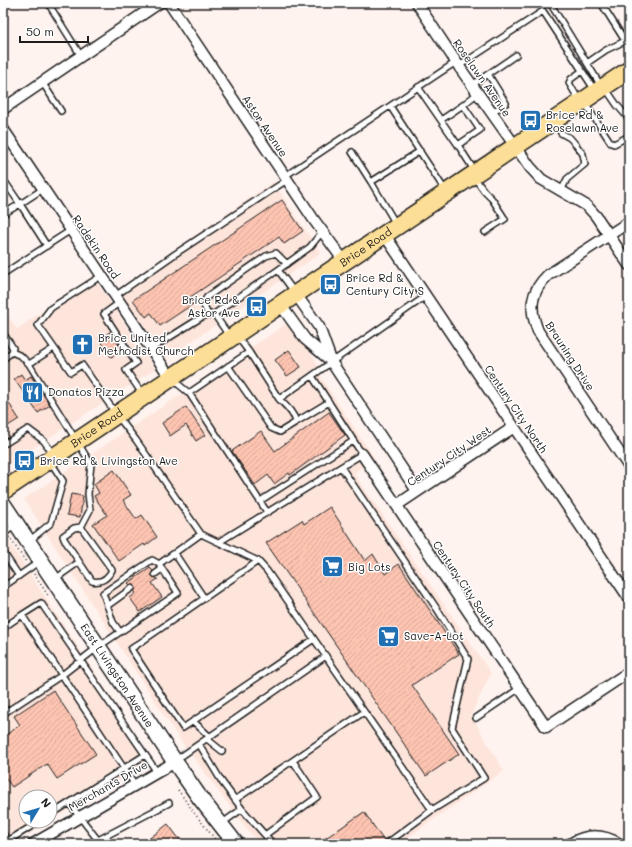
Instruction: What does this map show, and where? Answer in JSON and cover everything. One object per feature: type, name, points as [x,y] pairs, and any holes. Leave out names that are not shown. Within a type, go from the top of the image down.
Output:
[{"type":"main road","name":"Brice Road","points":[[3,491],[390,229],[629,71]]},
{"type":"main road","name":"East Livingston Avenue","points":[[3,504],[175,762],[220,825],[236,844]]},
{"type":"street","points":[[3,109],[158,3]]},
{"type":"street","name":"Astor Avenue","points":[[169,3],[286,178],[344,261]]},
{"type":"street","name":"Roselawn Avenue","points":[[417,3],[457,64],[530,167],[541,179],[587,206],[596,216],[629,265]]},
{"type":"street","name":"Radekin Road","points":[[3,129],[170,377]]},
{"type":"street","name":"Brauning Drive","points":[[629,222],[548,275],[535,291],[532,301],[532,311],[538,331],[629,467]]},
{"type":"street","name":"Century City North","points":[[390,229],[426,296],[629,598]]},
{"type":"street","points":[[295,293],[319,327],[332,363],[417,492]]},
{"type":"street","points":[[280,304],[305,339],[332,363]]},
{"type":"street","name":"Century City West","points":[[397,505],[514,427]]},
{"type":"street","name":"Century City South","points":[[362,454],[546,727],[629,672]]},
{"type":"street","name":"Merchants Drive","points":[[33,844],[175,762]]},
{"type":"street","points":[[570,844],[582,838],[598,835],[620,844]]},
{"type":"lane","points":[[48,3],[81,56]]},
{"type":"lane","points":[[550,3],[587,63],[593,94]]},
{"type":"lane","points":[[601,3],[629,47]]},
{"type":"lane","points":[[143,396],[126,370],[136,363],[104,314],[117,299],[175,254],[418,87],[543,11],[582,71],[593,94],[611,143],[614,144],[629,136]]},
{"type":"lane","points":[[587,63],[606,50],[625,41]]},
{"type":"lane","points":[[441,120],[463,104],[488,74],[516,55]]},
{"type":"lane","points":[[582,71],[571,78],[569,83],[617,105],[629,119]]},
{"type":"lane","points":[[488,74],[506,103],[491,113]]},
{"type":"lane","points":[[42,82],[62,111]]},
{"type":"lane","points":[[418,87],[458,146],[484,191],[492,199],[505,219],[485,232]]},
{"type":"lane","points":[[458,146],[480,130],[463,104]]},
{"type":"lane","points":[[390,106],[447,192]]},
{"type":"lane","points":[[553,120],[561,133],[570,138],[583,154],[585,164],[567,179],[561,191]]},
{"type":"lane","points":[[371,182],[420,151]]},
{"type":"lane","points":[[352,152],[371,182],[390,229]]},
{"type":"lane","points":[[3,179],[47,246]]},
{"type":"lane","points":[[3,214],[43,189]]},
{"type":"lane","points":[[3,274],[71,230]]},
{"type":"lane","points":[[151,349],[202,317],[212,314],[287,264],[310,247],[323,232]]},
{"type":"lane","points":[[287,264],[276,253],[271,254],[207,297],[203,302],[204,307],[249,352],[279,399],[289,409],[296,422]]},
{"type":"lane","points":[[278,270],[295,293]]},
{"type":"lane","points":[[101,276],[51,308],[38,326],[71,372],[82,365],[201,534],[258,561],[267,571],[432,810]]},
{"type":"lane","points":[[279,399],[426,296]]},
{"type":"lane","points":[[3,333],[13,348],[12,352]]},
{"type":"lane","points":[[29,364],[54,348]]},
{"type":"lane","points":[[3,359],[12,352]]},
{"type":"lane","points":[[12,352],[21,356],[29,364],[91,464],[88,494],[90,510],[81,527]]},
{"type":"lane","points":[[189,393],[249,352]]},
{"type":"lane","points":[[228,366],[271,428],[280,432],[329,402]]},
{"type":"lane","points":[[218,542],[362,454],[312,376]]},
{"type":"lane","points":[[170,377],[189,393],[267,512]]},
{"type":"lane","points":[[3,439],[6,444],[28,429],[44,441],[63,481],[51,523],[28,542]]},
{"type":"lane","points":[[260,501],[353,441]]},
{"type":"lane","points":[[341,467],[437,609],[468,659],[452,728],[484,778],[432,810],[386,844]]},
{"type":"lane","points":[[3,534],[16,525]]},
{"type":"lane","points":[[81,527],[112,570],[109,575],[99,582],[92,582],[63,536],[74,528],[81,527]]},
{"type":"lane","points":[[155,574],[161,566],[201,534]]},
{"type":"lane","points":[[3,552],[19,576]]},
{"type":"lane","points":[[175,554],[204,598]]},
{"type":"lane","points":[[3,714],[62,676],[81,659],[178,593],[161,566],[152,560],[103,593],[113,622],[120,632]]},
{"type":"lane","points":[[4,584],[19,576],[40,561]]},
{"type":"lane","points":[[258,561],[131,649],[183,728],[314,639]]},
{"type":"lane","points":[[53,580],[79,562]]},
{"type":"lane","points":[[107,606],[132,588]]},
{"type":"lane","points":[[3,628],[41,603],[81,659],[157,772]]},
{"type":"lane","points":[[22,615],[135,785]]},
{"type":"lane","points":[[175,762],[326,656]]},
{"type":"lane","points":[[476,718],[520,688]]},
{"type":"lane","points":[[235,800],[364,712]]},
{"type":"lane","points":[[193,721],[222,751]]},
{"type":"lane","points":[[199,744],[222,782],[235,800],[273,844]]},
{"type":"lane","points":[[58,810],[145,755]]},
{"type":"lane","points":[[265,834],[317,798],[293,761]]},
{"type":"lane","points":[[69,803],[99,842],[169,803]]},
{"type":"lane","points":[[220,825],[242,809]]},
{"type":"lane","points":[[3,834],[7,843],[28,829]]},
{"type":"shaded area","points":[[273,182],[321,253],[167,358],[118,289]]},
{"type":"shaded area","points":[[93,276],[155,369],[7,465],[3,463],[3,309],[17,329]]},
{"type":"shaded area","points":[[289,322],[315,359],[322,379],[374,458],[354,473],[491,673],[471,715],[504,771],[398,844],[261,844],[249,832],[178,737],[24,499]]},
{"type":"shaded area","points":[[3,533],[153,761],[58,816],[58,789],[18,789],[18,829],[36,829],[10,844],[3,844]]},
{"type":"building","points":[[282,200],[303,231],[284,244],[279,237],[189,298],[193,304],[160,326],[151,313],[146,317],[133,300]]},
{"type":"building","points":[[110,332],[123,351],[111,357],[99,338]]},
{"type":"building","points":[[289,350],[301,367],[287,376],[275,360]]},
{"type":"building","name":"Donatos Pizza","points":[[21,374],[25,380],[31,376],[50,405],[38,413],[14,379]]},
{"type":"building","points":[[3,394],[19,419],[3,429]]},
{"type":"building","points":[[186,407],[205,435],[196,441],[186,425],[170,436],[162,423]]},
{"type":"building","points":[[329,412],[345,435],[290,475],[289,473],[274,484],[268,475],[255,485],[232,451],[261,431],[275,451]]},
{"type":"building","points":[[114,470],[131,495],[123,500],[136,519],[142,515],[157,537],[145,546],[144,544],[119,561],[93,524],[107,515],[94,496],[99,493],[94,484]]},
{"type":"building","points":[[71,494],[83,496],[80,517],[67,515]]},
{"type":"building","points":[[330,507],[365,561],[373,554],[385,574],[399,564],[459,654],[412,685],[459,754],[426,776],[266,543],[302,520],[304,524]]},
{"type":"building","points":[[150,568],[153,571],[152,576],[158,579],[152,583],[162,597],[140,612],[130,598],[136,593],[134,591],[135,586],[128,583]]},
{"type":"building","points":[[53,690],[96,754],[57,779],[47,764],[12,787],[3,775],[3,737],[20,725],[14,716]]},
{"type":"building","points":[[364,812],[384,841],[382,844],[317,844]]},
{"type":"building","points":[[168,824],[183,844],[142,844]]},
{"type":"place","name":"Brice Rd & Roselawn Ave","points":[[530,121]]},
{"type":"place","name":"Brice Rd & Century City S","points":[[330,284]]},
{"type":"place","name":"Brice Rd & Astor Ave","points":[[256,306]]},
{"type":"place","name":"Brice United Methodist Church","points":[[83,344]]},
{"type":"place","name":"Donatos Pizza","points":[[33,392]]},
{"type":"place","name":"Brice Rd & Livingston Ave","points":[[25,461]]},
{"type":"place","name":"Big Lots","points":[[332,567]]},
{"type":"place","name":"Save-A-Lot","points":[[389,636]]}]
